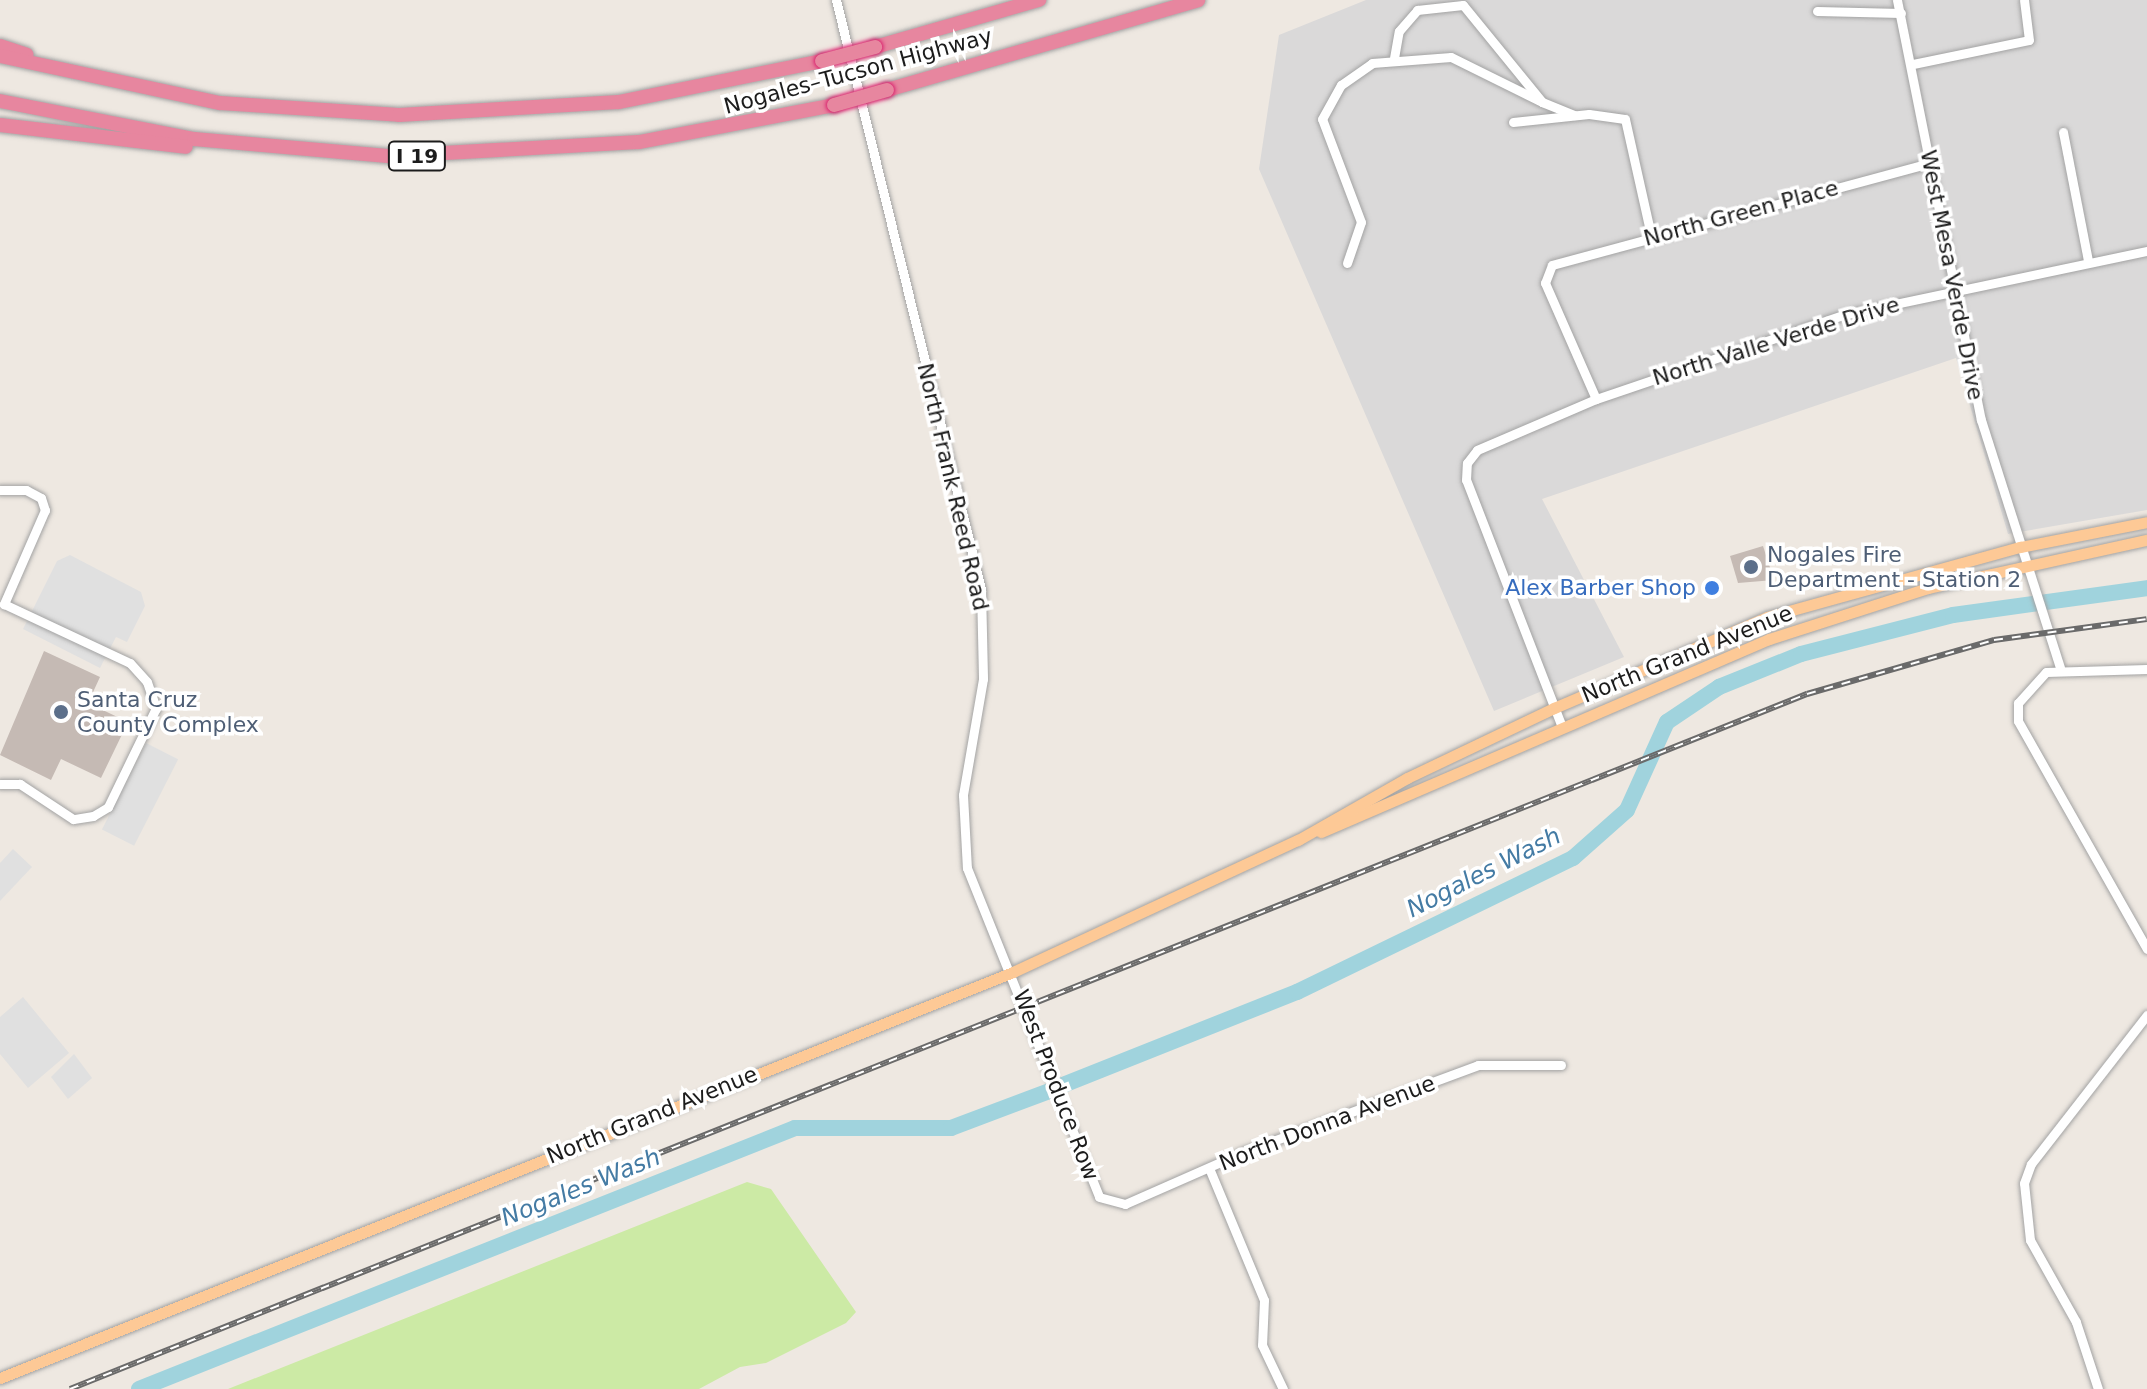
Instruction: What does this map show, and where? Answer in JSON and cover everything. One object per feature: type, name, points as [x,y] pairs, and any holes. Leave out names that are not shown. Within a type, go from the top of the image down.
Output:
[{"type":"highway","name":"Nogales–Tucson Highway","points":[[0,56],[162,94],[324,113],[465,115],[619,102],[822,61],[1039,0]]},
{"type":"highway","name":"Nogales–Tucson Highway","points":[[0,101],[117,127],[269,148],[390,156],[555,150],[713,131],[834,105],[1198,0]]},
{"type":"highway","points":[[0,46],[162,94]]},
{"type":"highway","points":[[0,125],[357,161],[555,150]]},
{"type":"main road","name":"North Grand Avenue","points":[[0,1378],[1013,972],[1298,840],[1407,778],[1554,708],[1767,617],[2020,547],[2147,522]]},
{"type":"main road","name":"North Grand Avenue","points":[[1298,840],[1359,820],[1562,727],[1769,639],[1928,588],[2147,540]]},
{"type":"street","name":"North Frank Reed Road","points":[[836,0],[981,589],[983,679],[962,831],[978,905],[1013,972]]},
{"type":"street","name":"West Mesa Verde Drive","points":[[1897,0],[1913,64],[1952,290],[1981,420],[2061,670]]},
{"type":"street","points":[[1913,64],[2029,40],[2024,0]]},
{"type":"street","points":[[1394,58],[1399,31],[1417,10],[1463,5],[1542,102]]},
{"type":"street","points":[[1817,11],[1901,13]]},
{"type":"street","points":[[1347,263],[1361,222],[1337,172],[1322,112],[1359,70],[1394,58],[1468,61],[1542,102],[1575,115]]},
{"type":"street","points":[[1513,122],[1589,114],[1625,119],[1651,235]]},
{"type":"street","points":[[2063,132],[2088,261]]},
{"type":"street","name":"North Green Place","points":[[1596,399],[1545,283],[1552,265],[1651,235],[1931,163]]},
{"type":"street","name":"North Valle Verde Drive","points":[[1554,708],[1466,480],[1467,463],[1477,450],[1596,399],[1843,315],[2147,251]]},
{"type":"street","points":[[0,490],[26,490],[41,498],[45,510],[4,604],[130,663],[147,682],[156,708],[108,807],[93,816],[73,819],[20,784],[0,784]]},
{"type":"street","points":[[2147,669],[2046,672],[2018,703],[2018,721],[2147,949]]},
{"type":"street","points":[[1554,708],[1562,727]]},
{"type":"street","name":"West Produce Row","points":[[1013,972],[1099,1197]]},
{"type":"street","points":[[2098,1389],[2076,1322],[2030,1240],[2024,1183],[2031,1164],[2147,1015]]},
{"type":"street","name":"North Donna Avenue","points":[[1099,1197],[1125,1204],[1209,1168],[1478,1065],[1561,1065]]},
{"type":"street","points":[[1209,1168],[1264,1300],[1262,1345],[1283,1389]]},
{"type":"shaded area","points":[[1366,0],[2147,0],[2147,510],[2008,534],[1956,358],[1542,499],[1624,657],[1494,711],[1259,169],[1279,35]]},
{"type":"shaded area","points":[[70,555],[141,592],[145,606],[127,642],[116,637],[100,668],[23,629],[57,561]]},
{"type":"shaded area","points":[[146,743],[178,759],[134,846],[102,829]]},
{"type":"shaded area","points":[[13,849],[32,867],[0,901],[0,863]]},
{"type":"shaded area","points":[[23,997],[69,1053],[28,1088],[0,1054],[0,1017]]},
{"type":"shaded area","points":[[74,1054],[92,1078],[68,1099],[51,1077]]},
{"type":"green space","points":[[747,1182],[771,1189],[856,1312],[846,1323],[766,1363],[740,1367],[699,1389],[228,1389]]},
{"type":"building","name":"Nogales Fire Department - Station 2","points":[[1763,546],[1774,580],[1738,583],[1730,556]]},
{"type":"building","name":"Santa Cruz County Complex","points":[[44,651],[100,677],[88,703],[128,722],[101,778],[61,759],[51,780],[0,755]]},
{"type":"waterway","name":"Nogales Wash","points":[[1063,1085],[1297,992],[1573,858],[1627,810],[1667,722],[1719,687],[1801,654],[1953,615],[2147,588]]},
{"type":"waterway","name":"Nogales Wash","points":[[139,1389],[795,1128],[951,1128],[1052,1090]]},
{"type":"railway","points":[[70,1389],[1807,694],[1994,640],[2147,619]]},
{"type":"place","name":"Nogales Fire Department - Station 2","points":[[1751,567]]},
{"type":"place","name":"Alex Barber Shop","points":[[1712,588]]},
{"type":"place","name":"Santa Cruz County Complex","points":[[61,712]]}]
